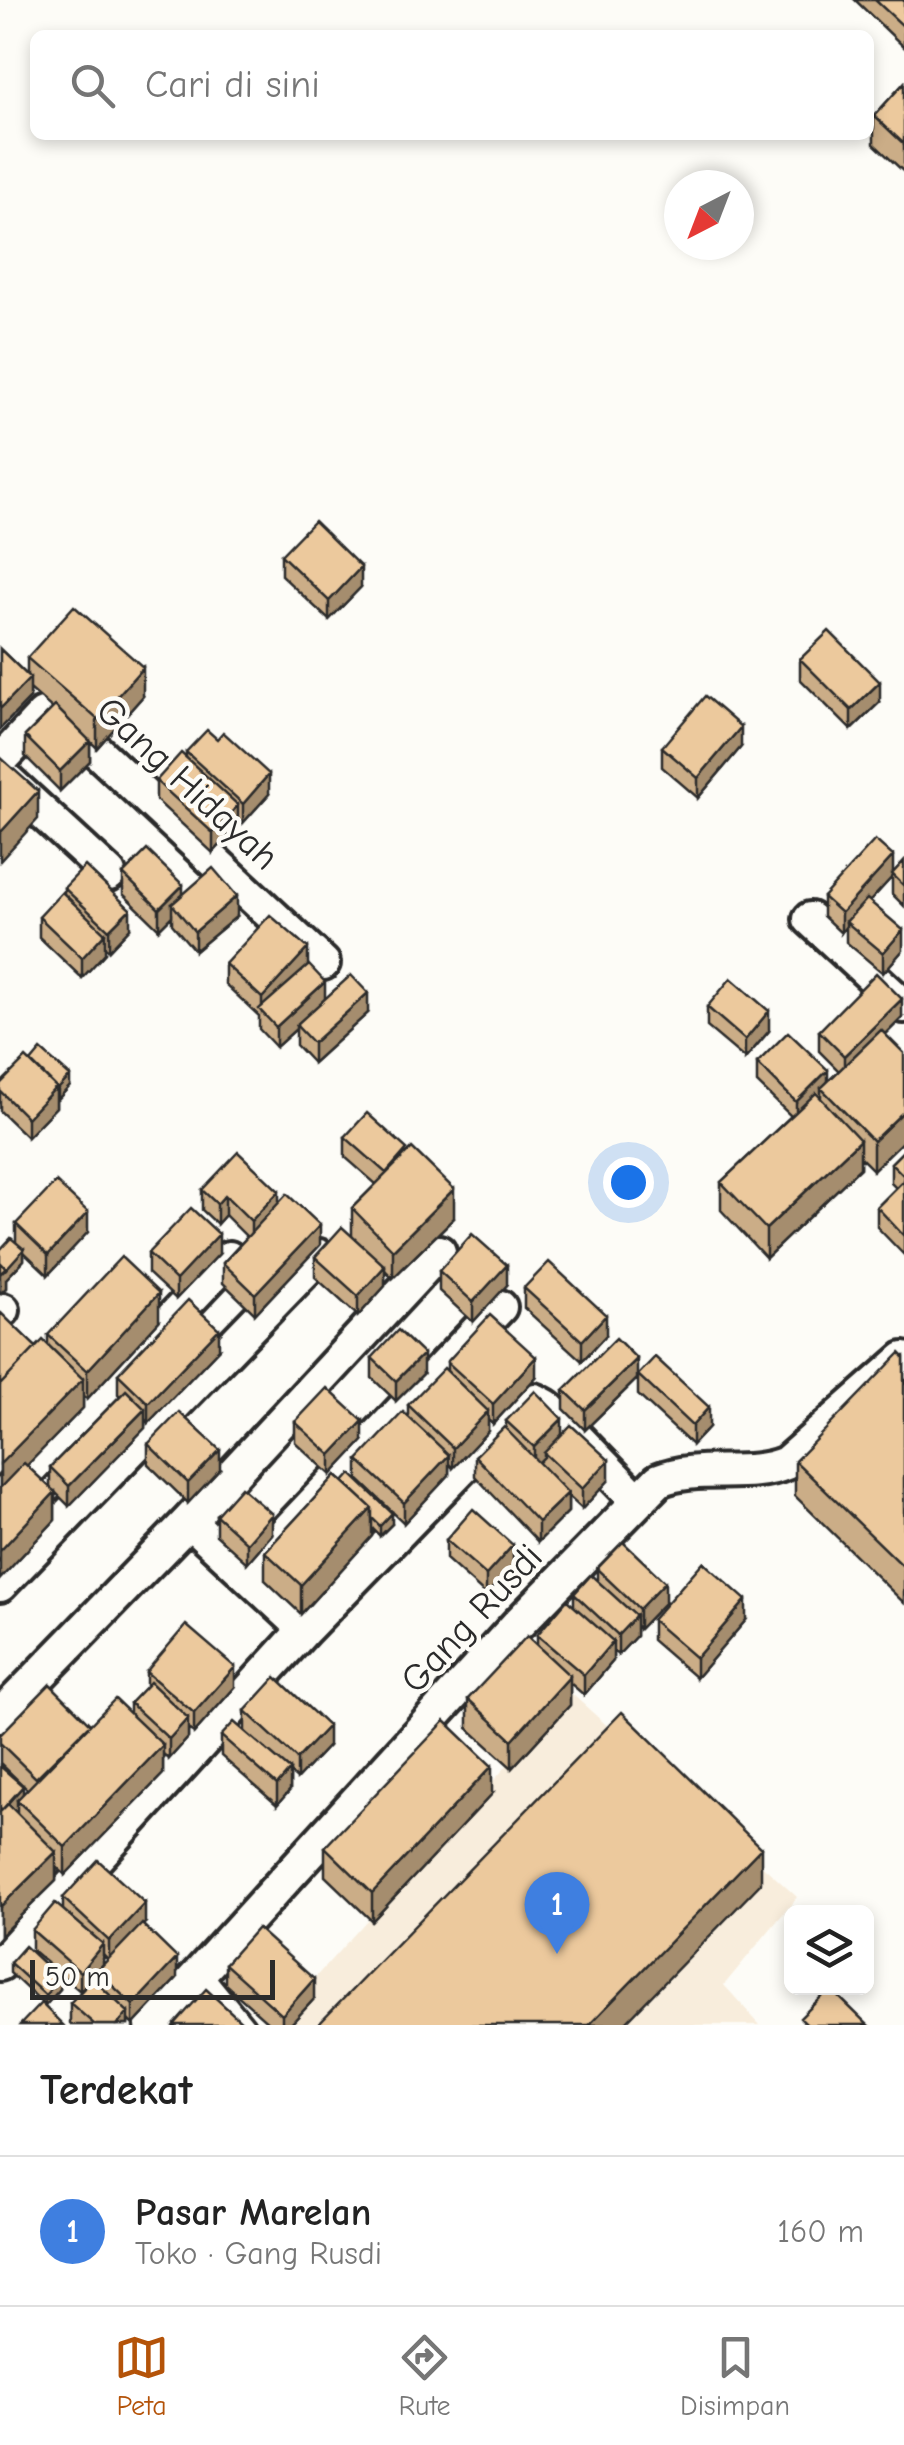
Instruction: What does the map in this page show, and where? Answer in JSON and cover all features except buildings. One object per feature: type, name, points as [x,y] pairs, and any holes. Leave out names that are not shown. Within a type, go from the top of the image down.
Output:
[{"type":"street","name":"Gang Hidayah","points":[[2,759],[44,715],[54,712],[323,963]]},
{"type":"street","points":[[2,759],[109,874]]},
{"type":"street","points":[[810,920],[904,1006]]},
{"type":"street","points":[[0,1716],[189,1521],[438,1252]]},
{"type":"street","points":[[0,1585],[319,1256]]},
{"type":"street","points":[[0,1500],[229,1258]]},
{"type":"street","points":[[246,1574],[500,1308]]},
{"type":"street","name":"Gang Rusdi","points":[[152,2025],[517,1625],[658,1480],[676,1473],[763,1470],[786,1463],[904,1360]]},
{"type":"street","points":[[0,1964],[305,1629],[518,1409],[530,1401],[546,1406],[638,1501]]},
{"type":"street","points":[[189,1521],[305,1629]]},
{"type":"lane","points":[[202,1971],[246,2025]]},
{"type":"shaded area","points":[[572,1694],[797,1897],[790,1905],[784,1905],[784,1913],[724,1985],[760,2025],[272,2025]]},
{"type":"place","name":"Pasar Marelan","points":[[557,1954]]}]
